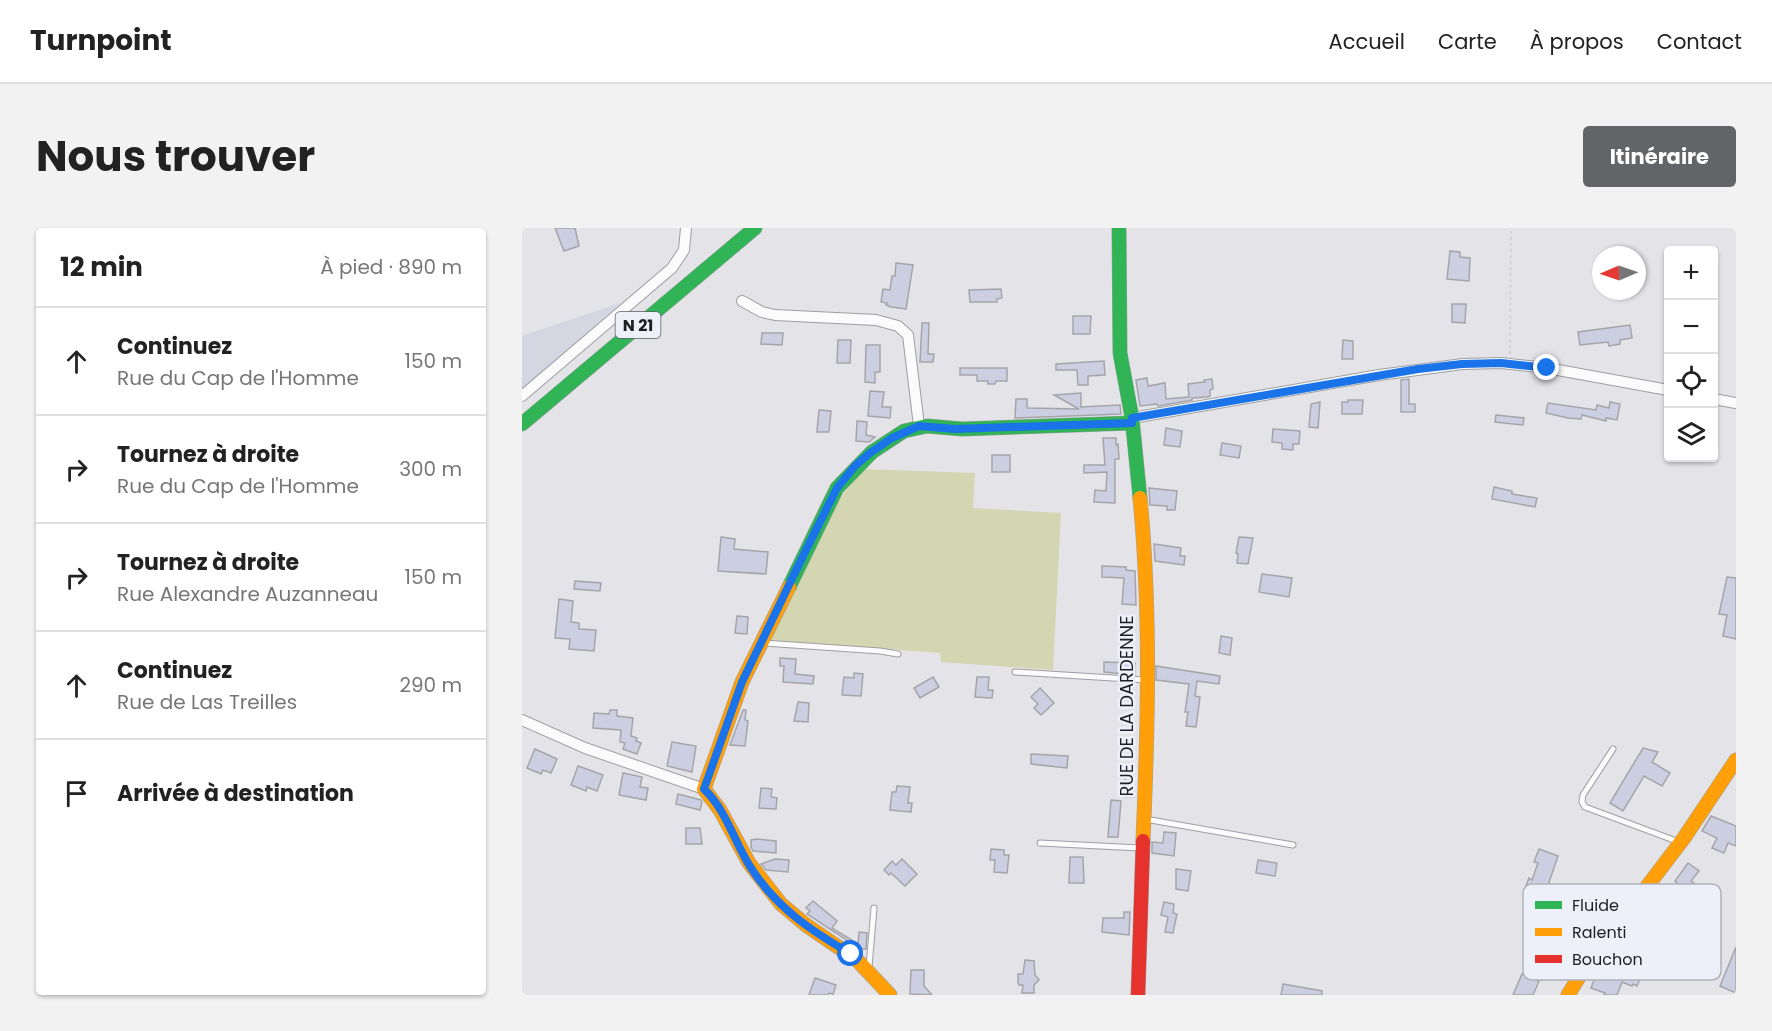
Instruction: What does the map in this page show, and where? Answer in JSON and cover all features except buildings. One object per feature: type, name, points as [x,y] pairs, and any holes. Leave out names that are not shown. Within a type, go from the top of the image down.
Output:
[{"type":"street","points":[[522,396],[672,268],[684,250],[686,228]]},
{"type":"street","name":"N 21","points":[[522,424],[755,228]]},
{"type":"street","name":"RUE DE LA DARDENNE","points":[[1119,228],[1120,353],[1132,421],[1146,551],[1147,752],[1138,995]]},
{"type":"street","points":[[742,301],[762,312],[775,315],[876,320],[898,326],[908,335],[919,426]]},
{"type":"street","points":[[704,789],[742,682],[837,488],[855,466],[870,453],[892,438],[919,426],[966,429],[1132,421],[1418,369],[1462,364],[1510,364],[1547,368],[1664,389]]},
{"type":"street","points":[[1718,400],[1736,403]]},
{"type":"street","points":[[522,720],[585,748],[704,789],[715,799],[722,810],[752,869],[783,906],[811,930],[851,954],[868,969],[890,995]]},
{"type":"street","points":[[1650,884],[1681,843],[1736,760]]},
{"type":"street","points":[[1568,995],[1577,980]]},
{"type":"lane","points":[[762,643],[898,654]]},
{"type":"lane","points":[[1015,672],[1146,681]]},
{"type":"lane","points":[[1613,749],[1583,795],[1582,802],[1585,807],[1681,843]]},
{"type":"lane","points":[[1144,819],[1293,846]]},
{"type":"lane","points":[[1040,843],[1142,848]]},
{"type":"lane","points":[[868,969],[874,908]]},
{"type":"path","points":[[1510,364],[1511,228]]},
{"type":"shaded area","points":[[621,303],[522,388],[522,336]]},
{"type":"green space","points":[[862,469],[975,473],[973,508],[1061,513],[1053,670],[941,662],[940,653],[770,640],[839,500]]},
{"type":"traffic: fast","points":[[522,424],[755,228]]},
{"type":"traffic: fast","points":[[1119,228],[1120,353],[1132,418],[1140,498]]},
{"type":"traffic: fast","points":[[789,587],[837,488],[872,452],[904,431],[927,426],[962,429],[1132,423]]},
{"type":"traffic: slow","points":[[1140,498],[1146,584],[1148,670],[1143,841]]},
{"type":"traffic: slow","points":[[789,587],[742,682],[704,789],[720,810],[749,863],[781,904],[806,925],[857,960],[890,995]]},
{"type":"traffic: slow","points":[[1649,884],[1684,838],[1736,760]]},
{"type":"traffic: slow","points":[[1568,995],[1577,980]]},
{"type":"traffic: jam","points":[[1138,995],[1143,841]]},
{"type":"route","points":[[851,954],[811,930],[783,906],[752,869],[722,810],[715,799],[704,789],[742,682],[805,552],[837,488],[855,466],[870,453],[892,438],[919,426],[955,429],[1069,427],[1132,423],[1132,418],[1418,369],[1462,364],[1501,363],[1547,368]]}]
